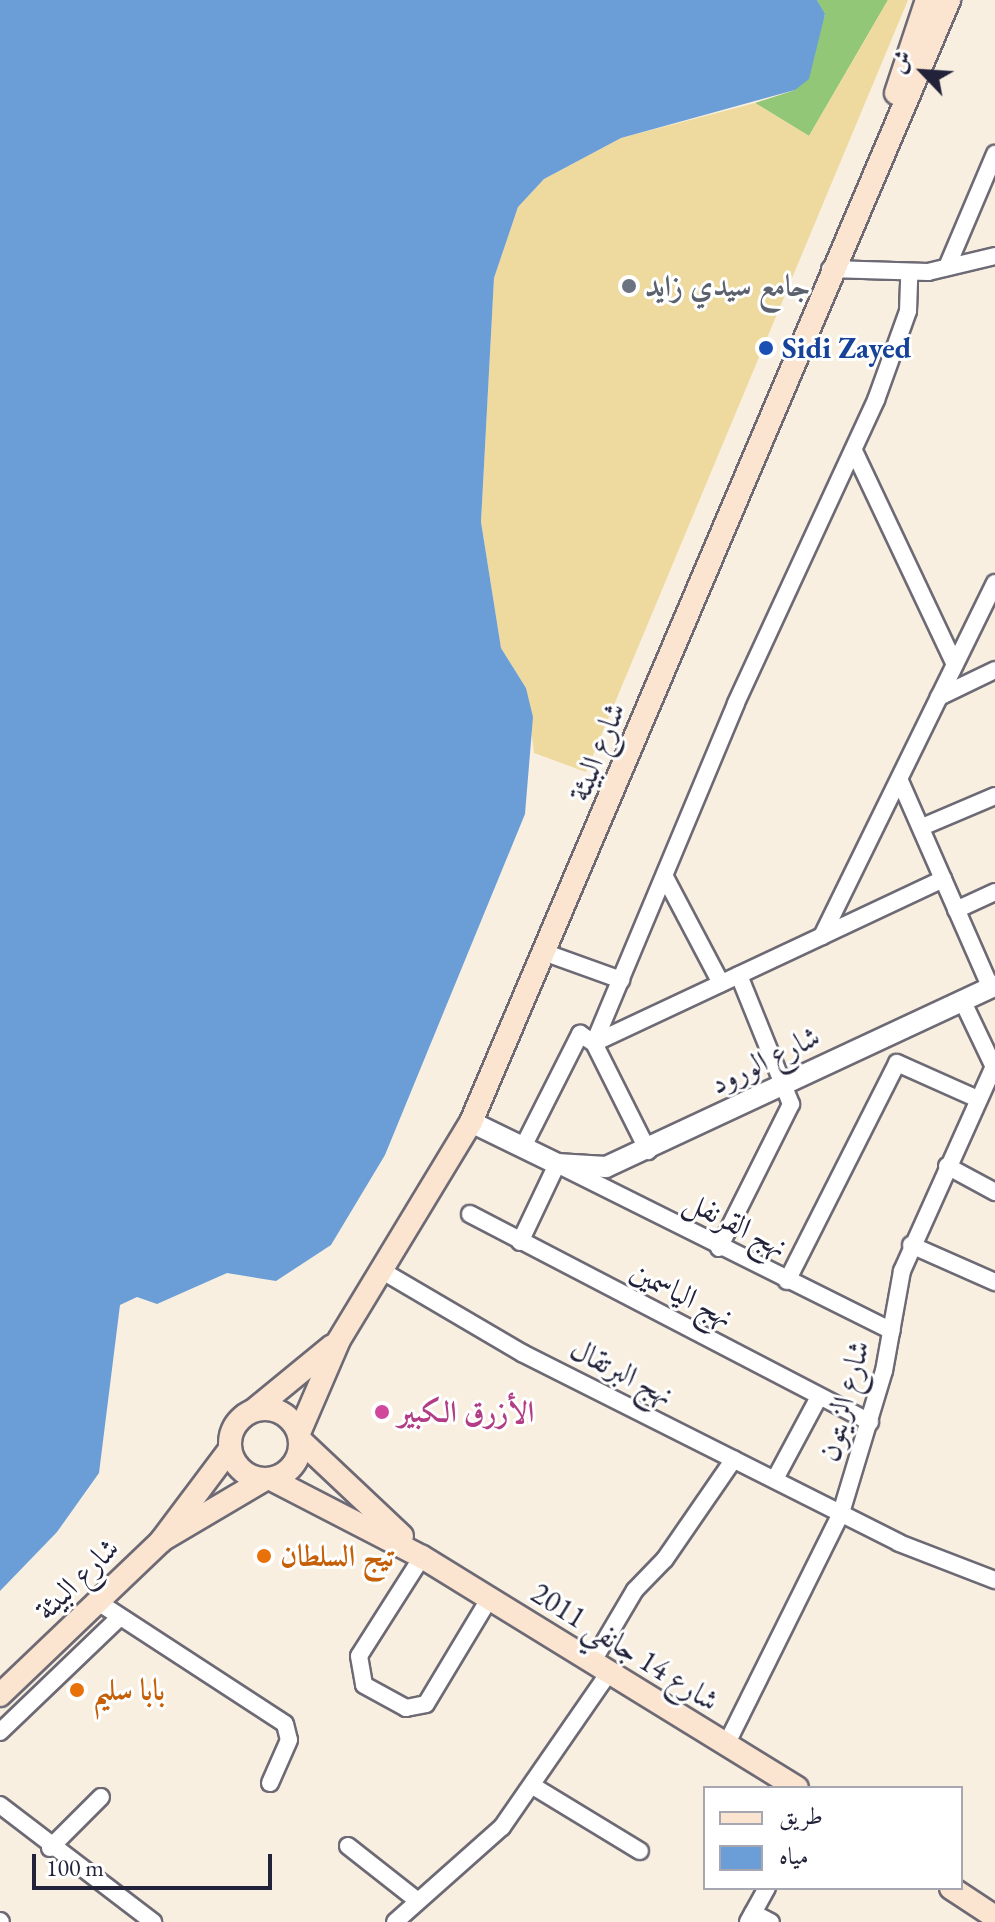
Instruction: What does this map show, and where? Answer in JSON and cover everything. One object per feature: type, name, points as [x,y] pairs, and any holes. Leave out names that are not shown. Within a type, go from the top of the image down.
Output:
[{"type":"main road","points":[[873,167],[927,0]]},
{"type":"main road","points":[[873,167],[949,0]]},
{"type":"main road","name":"شارع البيئة","points":[[300,1437],[339,1340],[384,1272],[471,1122],[546,953],[873,167]]},
{"type":"main road","name":"شارع البيئة","points":[[254,1410],[339,1340]]},
{"type":"main road","points":[[254,1410],[276,1410],[300,1437],[296,1461],[268,1479],[238,1467],[230,1449],[235,1425],[254,1410]]},
{"type":"main road","name":"شارع 14 جانفي 2011","points":[[300,1437],[422,1557]]},
{"type":"main road","name":"شارع البيئة","points":[[0,1695],[161,1541],[230,1449]]},
{"type":"main road","name":"شارع البيئة","points":[[161,1541],[268,1479]]},
{"type":"main road","name":"شارع 14 جانفي 2011","points":[[268,1479],[422,1557],[794,1786]]},
{"type":"main road","points":[[954,1890],[995,1917]]},
{"type":"street","points":[[947,267],[995,154]]},
{"type":"street","points":[[830,269],[909,273],[995,256]]},
{"type":"street","points":[[648,1151],[594,1043],[854,451],[900,338],[909,273]]},
{"type":"street","points":[[854,451],[954,663]]},
{"type":"street","points":[[822,936],[995,583]]},
{"type":"street","points":[[939,697],[995,670]]},
{"type":"street","points":[[900,781],[993,987]]},
{"type":"street","points":[[922,827],[995,796]]},
{"type":"street","points":[[665,877],[721,983]]},
{"type":"street","points":[[523,1147],[573,1036],[594,1043],[943,879]]},
{"type":"street","points":[[956,910],[995,892]]},
{"type":"street","points":[[546,953],[621,980]]},
{"type":"street","points":[[719,1248],[787,1120],[785,1083],[739,975]]},
{"type":"street","name":"شارع الورود","points":[[557,1164],[606,1167],[648,1151],[785,1083],[993,987]]},
{"type":"street","points":[[963,1002],[994,1065]]},
{"type":"street","points":[[787,1281],[897,1063],[978,1099]]},
{"type":"street","name":"شارع الزيتون","points":[[726,1745],[841,1513],[870,1422],[911,1245],[994,1065]]},
{"type":"street","points":[[471,1122],[557,1164],[520,1242]]},
{"type":"street","name":"نهج القرنفل","points":[[557,1164],[719,1248],[892,1331]]},
{"type":"street","points":[[947,1166],[995,1192]]},
{"type":"street","name":"نهج الياسمين","points":[[470,1214],[870,1422]]},
{"type":"street","points":[[911,1245],[995,1282]]},
{"type":"street","name":"نهج البرتقال","points":[[384,1272],[522,1353],[944,1564],[995,1580]]},
{"type":"street","points":[[775,1479],[819,1397]]},
{"type":"street","points":[[395,1922],[493,1837],[533,1786],[602,1666],[635,1590],[671,1552],[734,1459]]},
{"type":"street","points":[[422,1557],[359,1656],[364,1685],[406,1708],[426,1704],[489,1599]]},
{"type":"street","points":[[98,1602],[285,1724],[289,1740],[270,1783]]},
{"type":"street","points":[[0,1732],[120,1617]]},
{"type":"street","points":[[533,1786],[640,1851]]},
{"type":"street","points":[[50,1848],[101,1797]]},
{"type":"street","points":[[0,1805],[50,1848],[153,1922]]},
{"type":"street","points":[[348,1846],[418,1901]]},
{"type":"street","points":[[766,1890],[750,1918],[771,1922]]},
{"type":"green space","points":[[817,0],[888,0],[809,136],[755,103],[795,90],[825,15]]},
{"type":"sand","points":[[888,0],[908,0],[586,772],[534,753],[526,688],[501,648],[481,522],[494,278],[518,207],[544,179],[621,138],[755,103],[809,136]]},
{"type":"water","points":[[0,0],[817,0],[825,14],[809,79],[795,90],[621,138],[544,179],[518,207],[494,278],[481,522],[501,648],[526,688],[533,717],[525,814],[385,1155],[331,1245],[276,1281],[227,1273],[157,1304],[137,1297],[120,1305],[99,1473],[57,1532],[0,1591]]},
{"type":"place","name":"جامع سيدي زايد","points":[[629,286]]},
{"type":"place","name":"Sidi Zayed","points":[[766,348]]},
{"type":"place","name":"الأزرق الكبير","points":[[382,1412]]},
{"type":"place","name":"تيج السلطان","points":[[264,1556]]},
{"type":"place","name":"بابا سليم","points":[[77,1690]]}]
